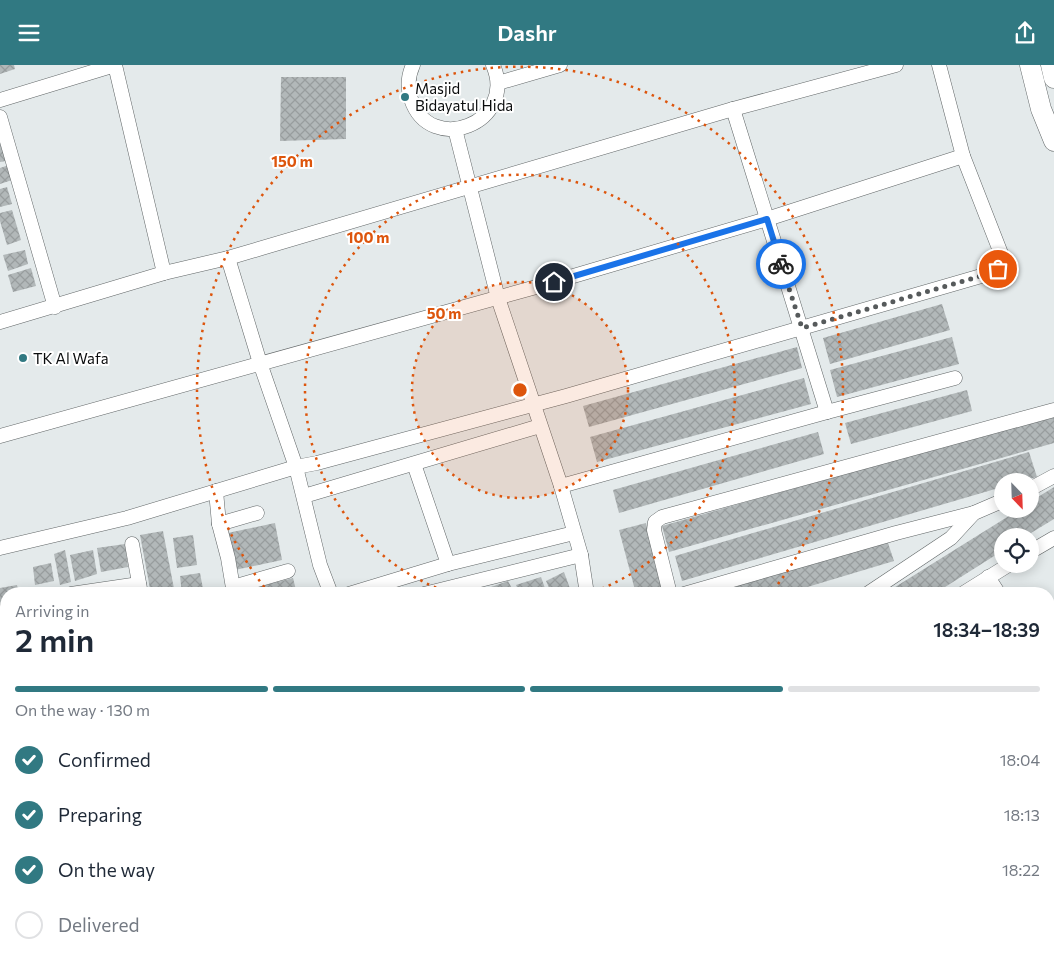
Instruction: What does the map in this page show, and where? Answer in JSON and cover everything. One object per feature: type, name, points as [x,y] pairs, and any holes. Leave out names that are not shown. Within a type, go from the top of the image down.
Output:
[{"type":"main road","points":[[1030,65],[1041,109],[1054,141]]},
{"type":"main road","points":[[1051,65],[1054,78]]},
{"type":"street","points":[[0,99],[115,65],[164,273]]},
{"type":"street","points":[[413,65],[408,80],[408,93],[413,105],[420,115],[430,123],[442,128],[455,129],[469,127],[481,119],[490,109],[496,97],[498,83],[493,65]]},
{"type":"street","points":[[498,83],[560,65]]},
{"type":"street","points":[[0,322],[164,273],[228,258],[733,109],[896,65]]},
{"type":"street","points":[[0,548],[127,518],[296,467],[566,396],[995,272],[1002,265],[1002,256],[963,156],[939,65]]},
{"type":"street","points":[[733,109],[827,412]]},
{"type":"street","points":[[0,117],[55,307]]},
{"type":"street","points":[[455,129],[498,298],[561,486],[581,555],[586,587]]},
{"type":"street","points":[[0,436],[498,298],[767,219],[963,156]]},
{"type":"street","points":[[228,258],[260,363],[296,467],[320,565],[328,587]]},
{"type":"street","points":[[561,486],[955,378]]},
{"type":"street","points":[[668,587],[654,530],[655,522],[662,517],[1054,409]]},
{"type":"street","points":[[304,496],[540,426]]},
{"type":"street","points":[[414,464],[448,564]]},
{"type":"street","points":[[1039,484],[1054,476]]},
{"type":"street","points":[[216,491],[219,524],[228,558],[233,587]]},
{"type":"street","points":[[708,587],[896,533],[974,513],[994,504]]},
{"type":"street","points":[[219,524],[257,513]]},
{"type":"street","points":[[877,587],[950,538],[974,513]]},
{"type":"street","points":[[372,587],[448,564],[574,533]]},
{"type":"street","points":[[1039,547],[1054,538]]},
{"type":"street","points":[[132,544],[140,587]]},
{"type":"street","points":[[452,587],[581,555]]},
{"type":"street","points":[[242,587],[288,571]]},
{"type":"street","points":[[973,587],[995,573]]},
{"type":"street","points":[[988,577],[994,587]]},
{"type":"building","points":[[0,65],[14,65],[15,69],[0,74]]},
{"type":"building","points":[[281,77],[346,77],[346,139],[280,141]]},
{"type":"building","points":[[0,144],[6,161],[0,162]]},
{"type":"building","points":[[9,165],[12,180],[0,184],[0,168]]},
{"type":"building","points":[[7,187],[12,204],[0,207],[0,189]]},
{"type":"building","points":[[12,210],[21,240],[7,245],[0,221],[0,213]]},
{"type":"building","points":[[25,250],[28,264],[8,271],[3,255]]},
{"type":"building","points":[[31,268],[36,286],[13,292],[8,275]]},
{"type":"building","points":[[942,304],[950,330],[830,364],[823,338]]},
{"type":"building","points":[[952,337],[959,364],[837,397],[830,370]]},
{"type":"building","points":[[797,347],[802,368],[589,427],[583,406]]},
{"type":"building","points":[[804,378],[811,404],[597,462],[590,437]]},
{"type":"building","points":[[967,390],[972,411],[851,444],[845,423]]},
{"type":"building","points":[[1054,414],[1054,443],[669,552],[662,526]]},
{"type":"building","points":[[818,432],[824,454],[619,513],[613,490]]},
{"type":"building","points":[[1029,452],[1036,473],[994,473],[994,489],[682,581],[675,556]]},
{"type":"building","points":[[1054,487],[1054,519],[1039,528],[994,528],[994,556],[945,587],[895,587],[1006,518],[1039,518],[1039,496]]},
{"type":"building","points":[[275,523],[282,560],[230,571],[223,534]]},
{"type":"building","points":[[646,523],[662,587],[634,587],[619,530]]},
{"type":"building","points":[[163,531],[174,587],[150,587],[140,535]]},
{"type":"building","points":[[193,535],[197,565],[177,568],[173,538]]},
{"type":"building","points":[[886,537],[894,561],[807,587],[720,587]]},
{"type":"building","points":[[125,544],[128,567],[101,572],[97,548]]},
{"type":"building","points":[[65,550],[71,582],[60,585],[54,554]]},
{"type":"building","points":[[93,550],[97,574],[75,581],[70,555]]},
{"type":"building","points":[[51,563],[54,581],[35,585],[33,567]]},
{"type":"building","points":[[564,572],[569,587],[549,587],[546,581]]},
{"type":"building","points":[[200,573],[203,587],[181,587],[180,576]]},
{"type":"building","points":[[541,577],[545,587],[517,587],[516,585]]},
{"type":"building","points":[[293,578],[295,587],[258,587]]},
{"type":"building","points":[[508,581],[511,587],[491,587]]},
{"type":"way so far","points":[[781,264],[802,328],[995,272],[998,269]]},
{"type":"place","name":"Masjid Bidayatul Hida","points":[[405,97]]},
{"type":"place","name":"TK Al Wafa","points":[[23,358]]},
{"type":"route","points":[[554,282],[767,219],[781,264]]}]
